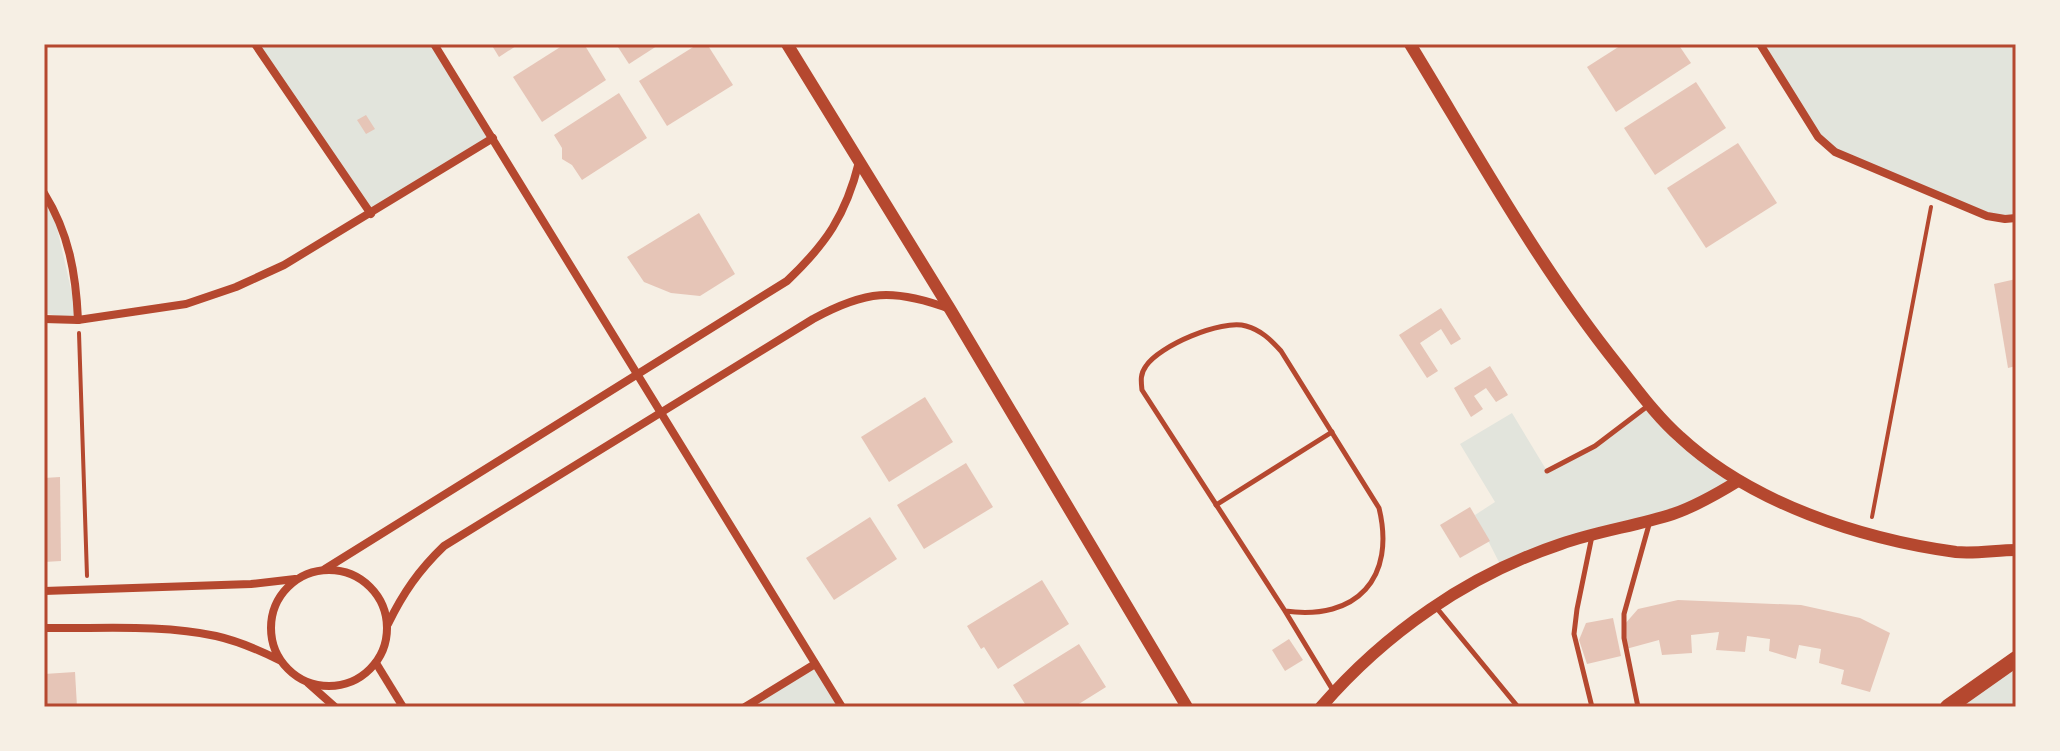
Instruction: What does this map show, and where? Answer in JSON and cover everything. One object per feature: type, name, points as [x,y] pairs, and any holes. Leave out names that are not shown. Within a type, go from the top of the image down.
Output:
[{"type":"main road","points":[[1948,707],[2016,659]]},
{"type":"street","points":[[255,44],[371,214]]},
{"type":"street","points":[[434,44],[842,707]]},
{"type":"street","points":[[787,44],[950,309],[1187,707]]},
{"type":"street","points":[[1410,44],[1574,309],[1649,404],[1680,437],[1738,481],[1799,510],[1869,535],[1959,552],[2016,550]]},
{"type":"street","points":[[1760,44],[1818,137],[1835,152],[1987,216],[2016,218]]},
{"type":"street","points":[[44,319],[78,320],[186,304],[236,287],[284,265],[493,138]]},
{"type":"street","points":[[325,569],[787,281],[814,256],[835,228],[851,195],[859,162]]},
{"type":"street","points":[[44,193],[68,241],[77,280],[78,320]]},
{"type":"street","points":[[307,682],[326,686],[345,684],[362,676],[376,663],[385,644],[388,624],[402,594],[420,568],[444,546],[844,301],[880,294],[916,296],[950,309]]},
{"type":"street","points":[[1321,707],[1381,646],[1464,588],[1527,556],[1696,504],[1738,481]]},
{"type":"street","points":[[335,707],[279,660],[271,639],[271,616],[280,595],[296,579],[309,572],[325,569],[348,572],[368,583],[382,602],[388,624]]},
{"type":"street","points":[[44,591],[251,584],[296,579]]},
{"type":"street","points":[[44,628],[185,630],[249,646],[279,660]]},
{"type":"street","points":[[376,663],[403,707]]},
{"type":"street","points":[[745,707],[815,664]]},
{"type":"lane","points":[[1285,611],[1310,614],[1334,610],[1356,598],[1373,580],[1383,557],[1385,532],[1379,508],[1281,351],[1266,335],[1247,326],[1225,324],[1204,329],[1147,364],[1141,376],[1142,390],[1334,692]]},
{"type":"lane","points":[[1547,471],[1595,446],[1649,404]]},
{"type":"lane","points":[[1216,505],[1332,432]]},
{"type":"lane","points":[[1638,707],[1624,638],[1624,614],[1650,520]]},
{"type":"lane","points":[[1592,707],[1574,634],[1593,534]]},
{"type":"lane","points":[[1435,606],[1518,707]]},
{"type":"path","points":[[1869,535],[1933,194]]},
{"type":"path","points":[[78,320],[87,590]]},
{"type":"shaded area","points":[[255,44],[434,44],[493,138],[371,214]]},
{"type":"shaded area","points":[[1760,44],[2016,44],[2016,218],[2005,219],[1835,152],[1818,137]]},
{"type":"shaded area","points":[[44,193],[52,206],[78,320],[44,313]]},
{"type":"shaded area","points":[[1649,404],[1738,481],[1718,494],[1502,568],[1475,515],[1495,502],[1460,444],[1512,413],[1547,471],[1595,446]]},
{"type":"shaded area","points":[[2016,657],[2016,707],[1947,707]]},
{"type":"shaded area","points":[[815,664],[842,707],[745,707]]},
{"type":"building","points":[[491,44],[519,44],[499,57]]},
{"type":"building","points":[[565,44],[584,44],[606,80],[542,122],[513,77]]},
{"type":"building","points":[[616,44],[660,44],[629,64]]},
{"type":"building","points":[[698,44],[707,44],[733,85],[667,126],[639,81]]},
{"type":"building","points":[[1623,44],[1678,44],[1691,63],[1616,112],[1587,67]]},
{"type":"building","points":[[1696,82],[1726,128],[1655,175],[1624,128]]},
{"type":"building","points":[[619,93],[647,138],[582,180],[572,165],[562,159],[562,148],[554,135]]},
{"type":"building","points":[[366,115],[375,129],[366,134],[357,120]]},
{"type":"building","points":[[1738,143],[1777,203],[1706,248],[1667,188]]},
{"type":"building","points":[[699,213],[735,274],[700,296],[671,293],[644,282],[627,257]]},
{"type":"building","points":[[2016,279],[2016,366],[2008,368],[1994,284]]},
{"type":"building","points":[[1441,308],[1461,339],[1451,345],[1441,329],[1420,343],[1438,371],[1427,378],[1399,335]]},
{"type":"building","points":[[1490,366],[1508,395],[1496,402],[1486,388],[1474,396],[1483,409],[1471,417],[1454,388]]},
{"type":"building","points":[[925,397],[953,442],[889,482],[861,437]]},
{"type":"building","points":[[966,463],[993,507],[924,549],[897,505]]},
{"type":"building","points":[[60,477],[61,561],[44,562],[44,478]]},
{"type":"building","points":[[1470,507],[1490,541],[1460,558],[1440,525]]},
{"type":"building","points":[[870,517],[897,559],[834,600],[806,558]]},
{"type":"building","points":[[1042,580],[1069,624],[998,669],[967,626]]},
{"type":"building","points":[[1678,600],[1801,605],[1860,618],[1890,633],[1870,692],[1841,684],[1844,670],[1819,663],[1821,649],[1799,645],[1796,659],[1769,651],[1770,639],[1747,636],[1745,652],[1716,650],[1719,632],[1691,635],[1692,653],[1662,655],[1659,640],[1626,649],[1624,625],[1638,609]]},
{"type":"building","points":[[1613,618],[1621,656],[1587,664],[1579,640],[1586,623]]},
{"type":"building","points":[[1289,639],[1303,660],[1285,671],[1272,650]]},
{"type":"building","points":[[1079,644],[1106,687],[1074,707],[1020,707],[1025,704],[1013,685]]},
{"type":"building","points":[[75,672],[77,707],[44,707],[44,674]]}]
